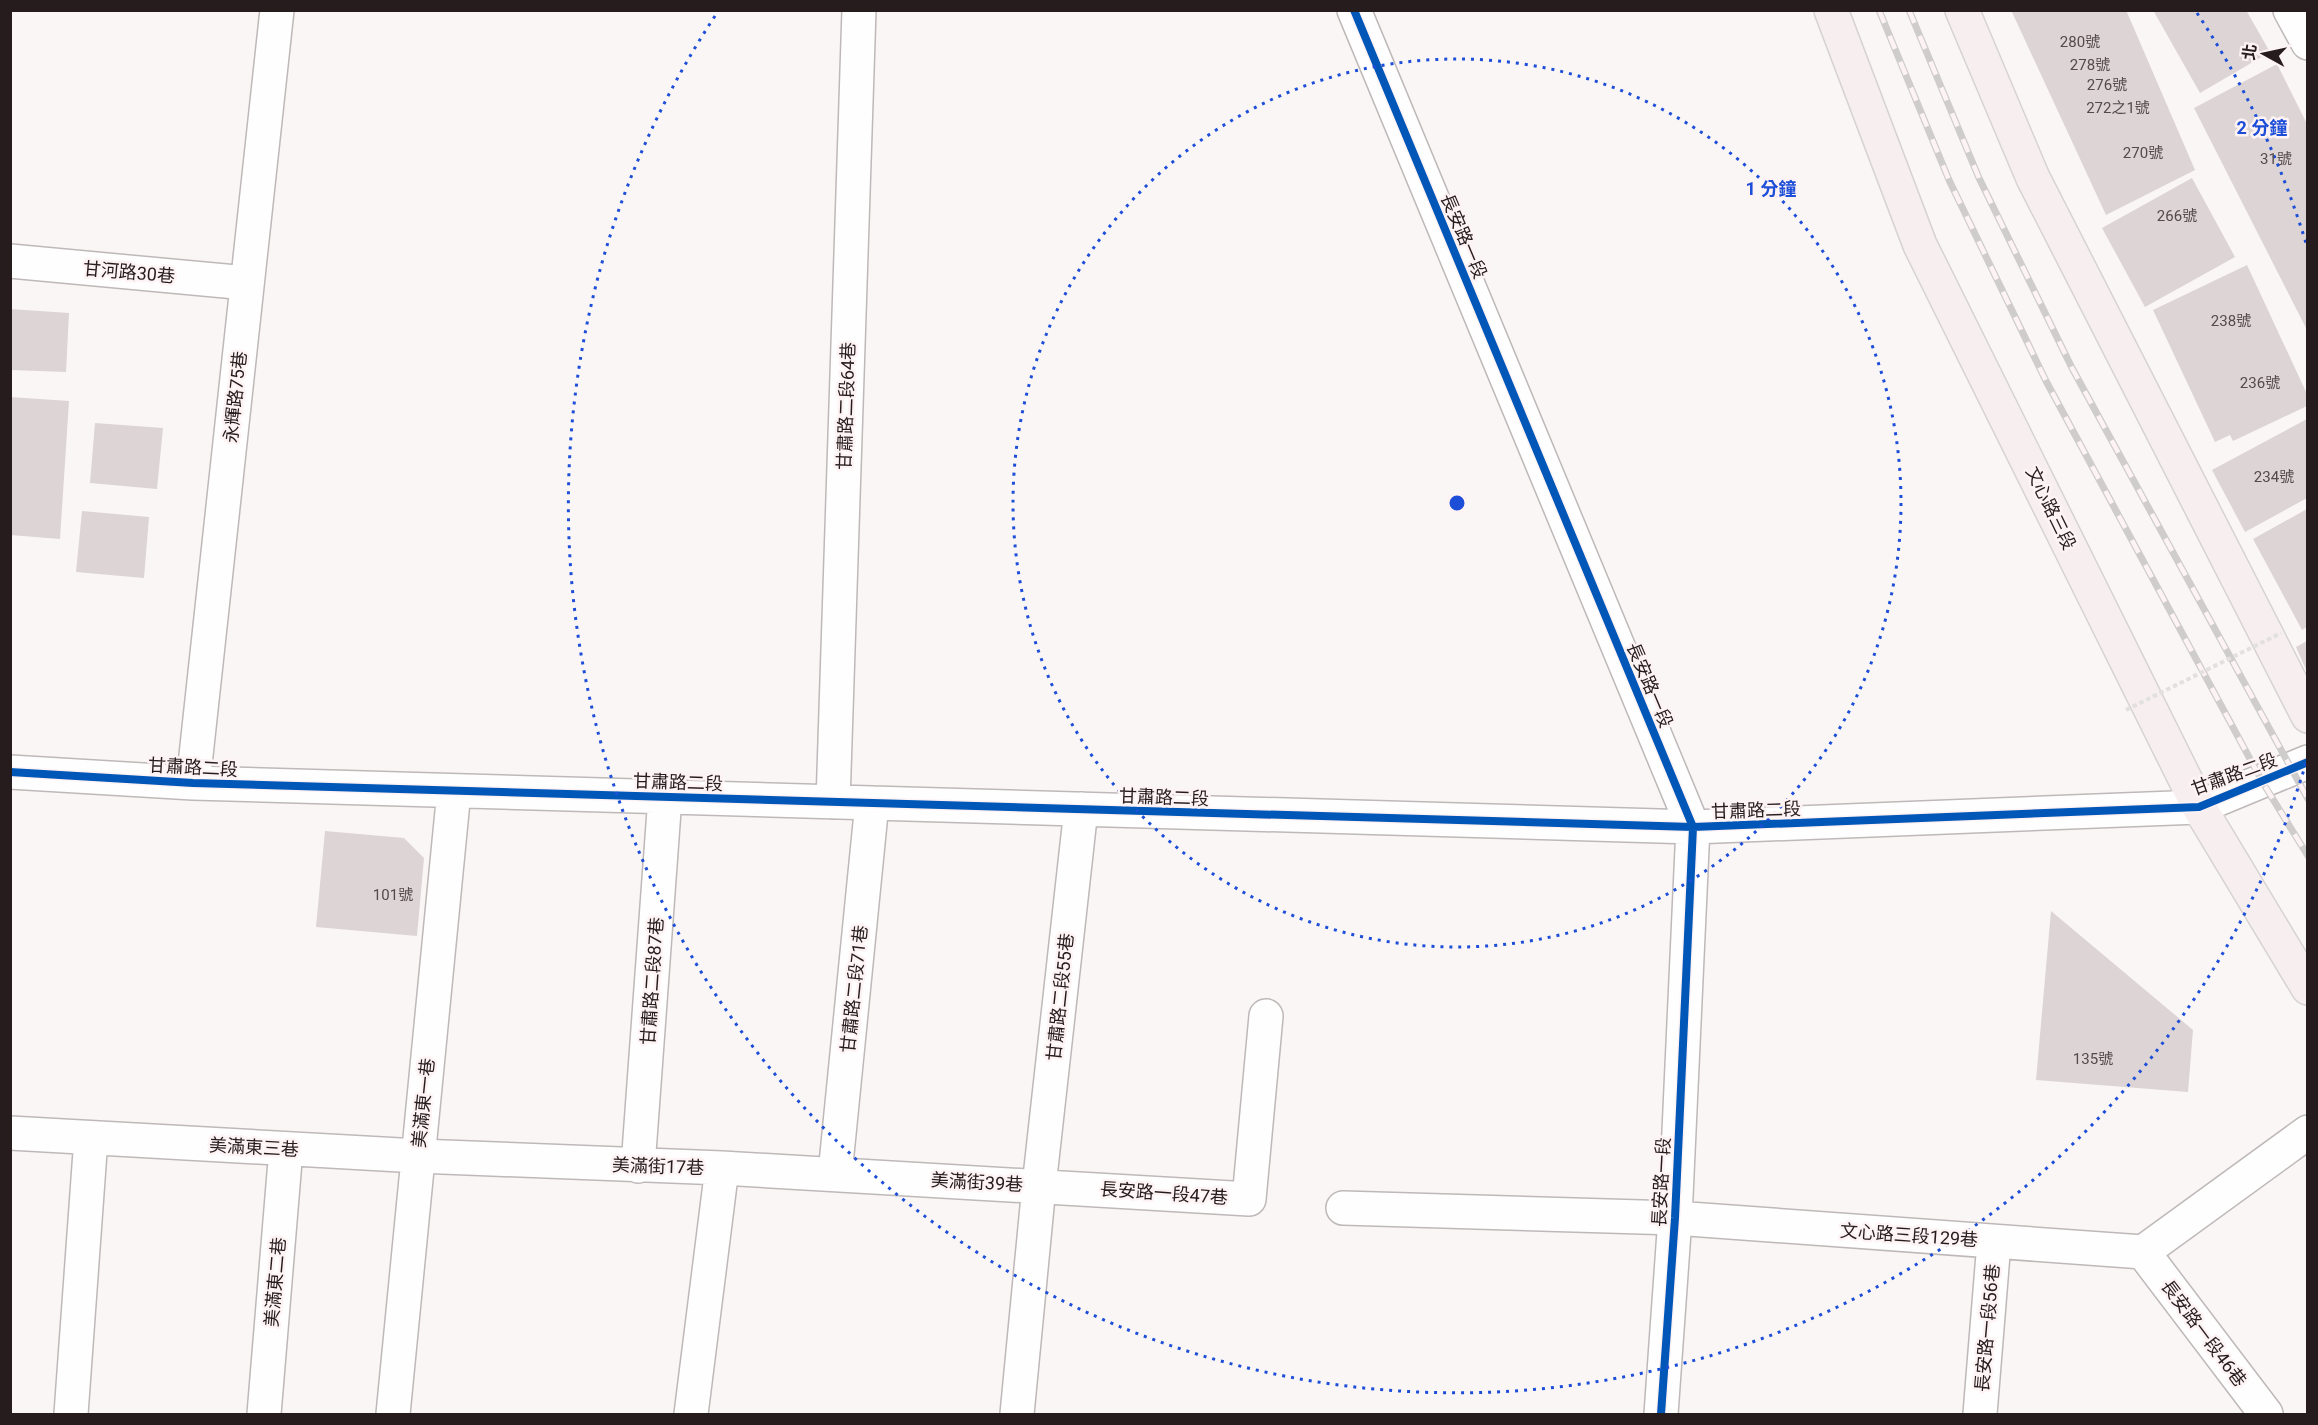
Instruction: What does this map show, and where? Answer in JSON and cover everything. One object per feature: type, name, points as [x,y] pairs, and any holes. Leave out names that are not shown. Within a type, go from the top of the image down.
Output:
[{"type":"main road","name":"文心路三段","points":[[1831,10],[1920,245],[2199,807],[2307,988]]},
{"type":"main road","points":[[1962,10],[2033,178],[2307,716]]},
{"type":"street","name":"永輝路75巷","points":[[193,783],[277,10]]},
{"type":"street","name":"甘肅路二段64巷","points":[[833,802],[859,10]]},
{"type":"street","name":"長安路一段","points":[[1354,10],[1692,827],[1675,1218],[1661,1414]]},
{"type":"street","points":[[2290,10],[2307,43]]},
{"type":"street","name":"甘河路30巷","points":[[10,261],[247,283]]},
{"type":"street","name":"甘肅路二段","points":[[10,771],[193,783],[1692,827],[2199,807],[2307,762]]},
{"type":"street","name":"美滿東一巷","points":[[393,1414],[454,790]]},
{"type":"street","name":"甘肅路二段87巷","points":[[638,1166],[665,797]]},
{"type":"street","name":"甘肅路二段71巷","points":[[835,1174],[872,803]]},
{"type":"street","name":"甘肅路二段55巷","points":[[1039,1186],[1081,809]]},
{"type":"street","name":"長安路一段47巷","points":[[1039,1186],[1249,1199],[1266,1016]]},
{"type":"street","points":[[2143,1252],[2307,1132]]},
{"type":"street","name":"美滿東三巷","points":[[10,1134],[418,1156]]},
{"type":"street","points":[[70,1414],[91,1138]]},
{"type":"street","name":"美滿東二巷","points":[[264,1414],[286,1149]]},
{"type":"street","name":"美滿街17巷","points":[[418,1156],[722,1168],[691,1414]]},
{"type":"street","name":"美滿街39巷","points":[[722,1168],[1039,1186],[1017,1414]]},
{"type":"street","points":[[1343,1208],[1675,1218]]},
{"type":"street","name":"文心路三段129巷","points":[[1675,1218],[2143,1252]]},
{"type":"street","name":"長安路一段56巷","points":[[1980,1414],[1995,1242]]},
{"type":"street","name":"長安路一段46巷","points":[[2143,1252],[2266,1414]]},
{"type":"path","points":[[2126,711],[2281,633]]},
{"type":"building","points":[[2011,10],[2126,10],[2195,170],[2106,215]]},
{"type":"building","points":[[2153,10],[2246,10],[2270,52],[2200,93]]},
{"type":"building","points":[[2277,64],[2307,124],[2307,330],[2194,108]]},
{"type":"building","points":[[2192,178],[2235,257],[2145,307],[2102,228]]},
{"type":"building","points":[[2247,265],[2307,394],[2307,406],[2233,441],[2230,435],[2215,442],[2153,310]]},
{"type":"building","points":[[10,309],[69,313],[66,372],[10,370]]},
{"type":"building","points":[[10,397],[69,401],[60,539],[10,535]]},
{"type":"building","points":[[2307,419],[2307,498],[2245,532],[2212,470]]},
{"type":"building","points":[[95,423],[163,428],[157,489],[90,483]]},
{"type":"building","points":[[2307,509],[2307,627],[2302,630],[2253,539]]},
{"type":"building","points":[[82,511],[149,517],[144,578],[76,572]]},
{"type":"building","points":[[2307,641],[2307,672],[2296,647]]},
{"type":"building","points":[[325,831],[404,838],[424,858],[417,936],[316,927]]},
{"type":"building","points":[[2051,911],[2193,1030],[2188,1092],[2036,1080]]},
{"type":"railway","points":[[1879,10],[1949,180],[2046,381],[2263,783],[2308,856]]},
{"type":"railway","points":[[1909,10],[1979,178],[2072,368],[2308,799]]},
{"type":"cycle path","points":[[1354,10],[1693,827],[1675,1218],[1661,1414]]},
{"type":"cycle path","points":[[10,772],[193,783],[1693,827],[2199,807],[2308,762]]}]
